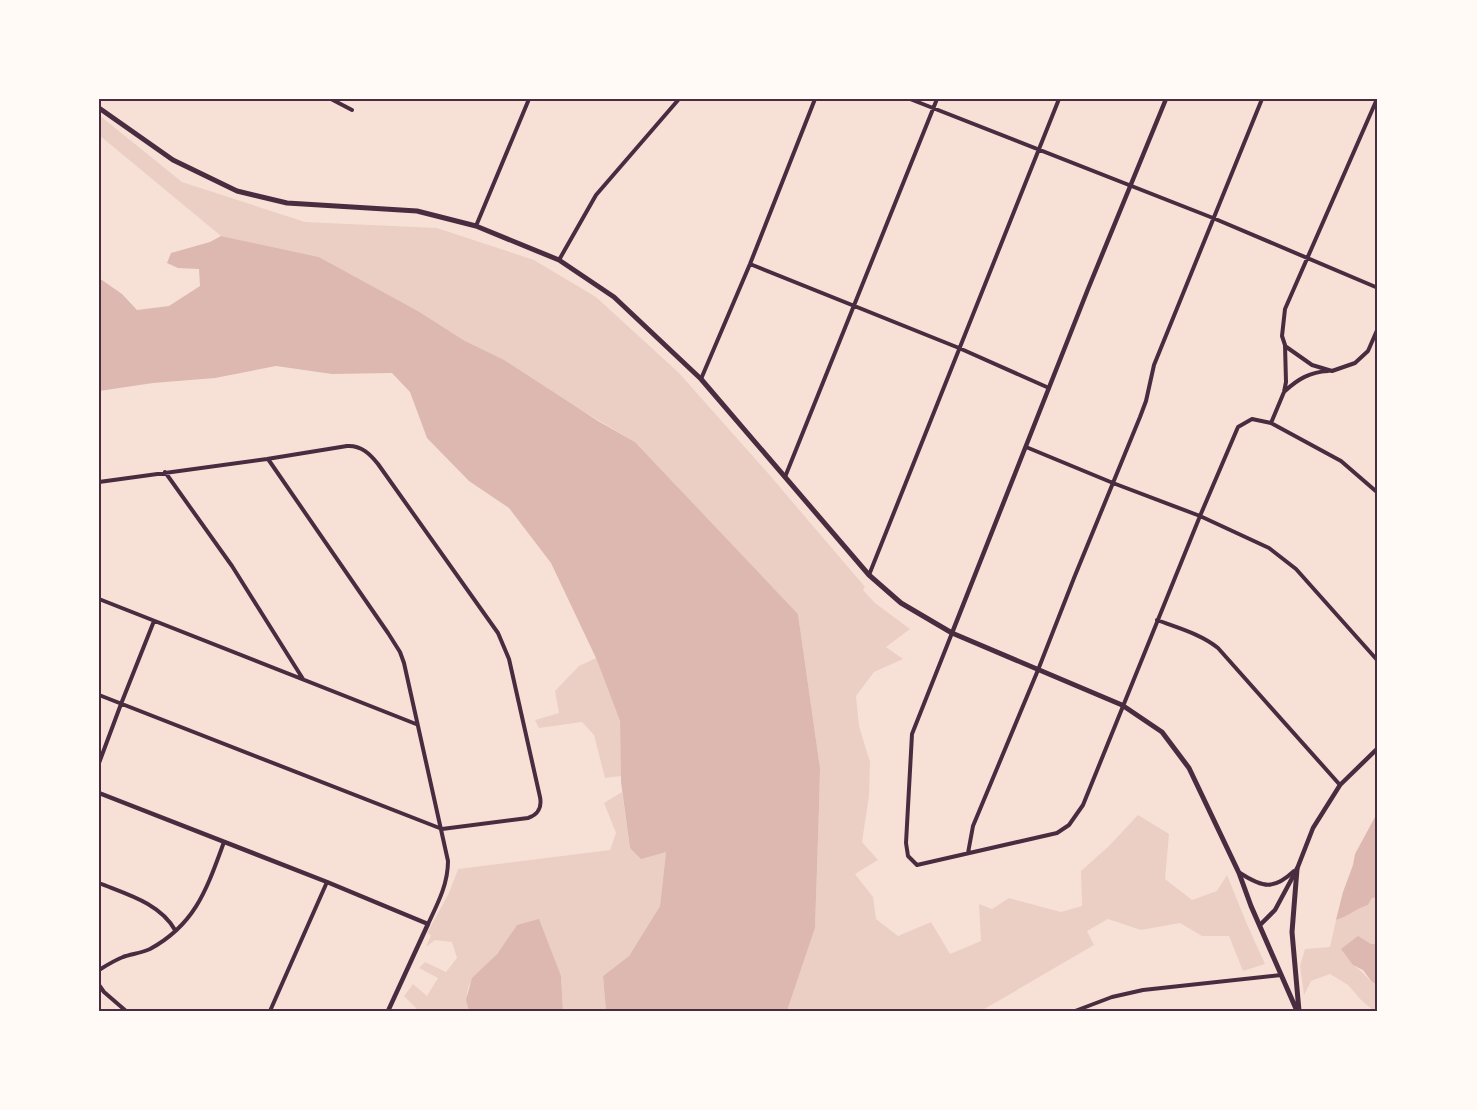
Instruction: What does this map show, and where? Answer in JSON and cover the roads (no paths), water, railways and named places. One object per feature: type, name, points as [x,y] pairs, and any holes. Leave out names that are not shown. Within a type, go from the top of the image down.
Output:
[{"type":"main road","points":[[99,108],[173,160],[237,191],[287,203],[417,212],[477,226],[559,260],[614,297],[701,379],[869,576],[901,603],[952,633],[1122,705],[1162,732],[1190,768],[1239,873],[1298,1011]]},
{"type":"main road","points":[[1297,868],[1292,932],[1298,1011]]},
{"type":"street","points":[[331,99],[352,110]]},
{"type":"street","points":[[477,226],[529,99]]},
{"type":"street","points":[[559,260],[596,195],[679,99]]},
{"type":"street","points":[[701,379],[750,264],[815,99]]},
{"type":"street","points":[[910,99],[1213,218],[1378,288]]},
{"type":"street","points":[[785,477],[937,99]]},
{"type":"street","points":[[869,576],[1059,99]]},
{"type":"street","points":[[1166,99],[912,734],[906,843],[908,856],[917,865],[1057,833],[1069,825],[1083,805],[1122,705],[1238,427],[1252,419],[1271,423],[1341,461],[1378,493]]},
{"type":"street","points":[[969,853],[974,826],[1144,406],[1154,366],[1262,99]]},
{"type":"street","points":[[1271,423],[1284,392],[1286,376],[1282,327],[1286,309],[1377,99]]},
{"type":"street","points":[[750,264],[959,348],[1049,388]]},
{"type":"street","points":[[1284,392],[1305,375],[1332,371],[1354,363],[1368,351],[1378,328]]},
{"type":"street","points":[[1285,345],[1312,365],[1332,371]]},
{"type":"street","points":[[99,482],[351,445],[367,452],[378,464],[502,641],[511,667],[541,805],[536,814],[528,818],[442,829],[99,695]]},
{"type":"street","points":[[1026,447],[1200,516],[1263,544],[1296,569],[1378,661]]},
{"type":"street","points":[[267,459],[400,652],[442,829],[448,861],[442,892],[388,1011]]},
{"type":"street","points":[[165,472],[232,566],[304,679]]},
{"type":"street","points":[[99,599],[417,724]]},
{"type":"street","points":[[1157,620],[1202,638],[1218,648],[1340,785]]},
{"type":"street","points":[[99,763],[154,621]]},
{"type":"street","points":[[1260,925],[1275,910],[1297,868],[1313,828],[1340,785],[1378,748]]},
{"type":"street","points":[[99,793],[428,924]]},
{"type":"street","points":[[99,970],[121,958],[161,942],[191,915],[208,883],[224,842]]},
{"type":"street","points":[[1239,873],[1256,882],[1270,885],[1280,883],[1297,868]]},
{"type":"street","points":[[270,1011],[327,882]]},
{"type":"street","points":[[99,883],[136,898],[157,910],[168,919],[175,930]]},
{"type":"street","points":[[1075,1011],[1112,997],[1143,990],[1281,975]]},
{"type":"street","points":[[99,985],[126,1011]]}]
